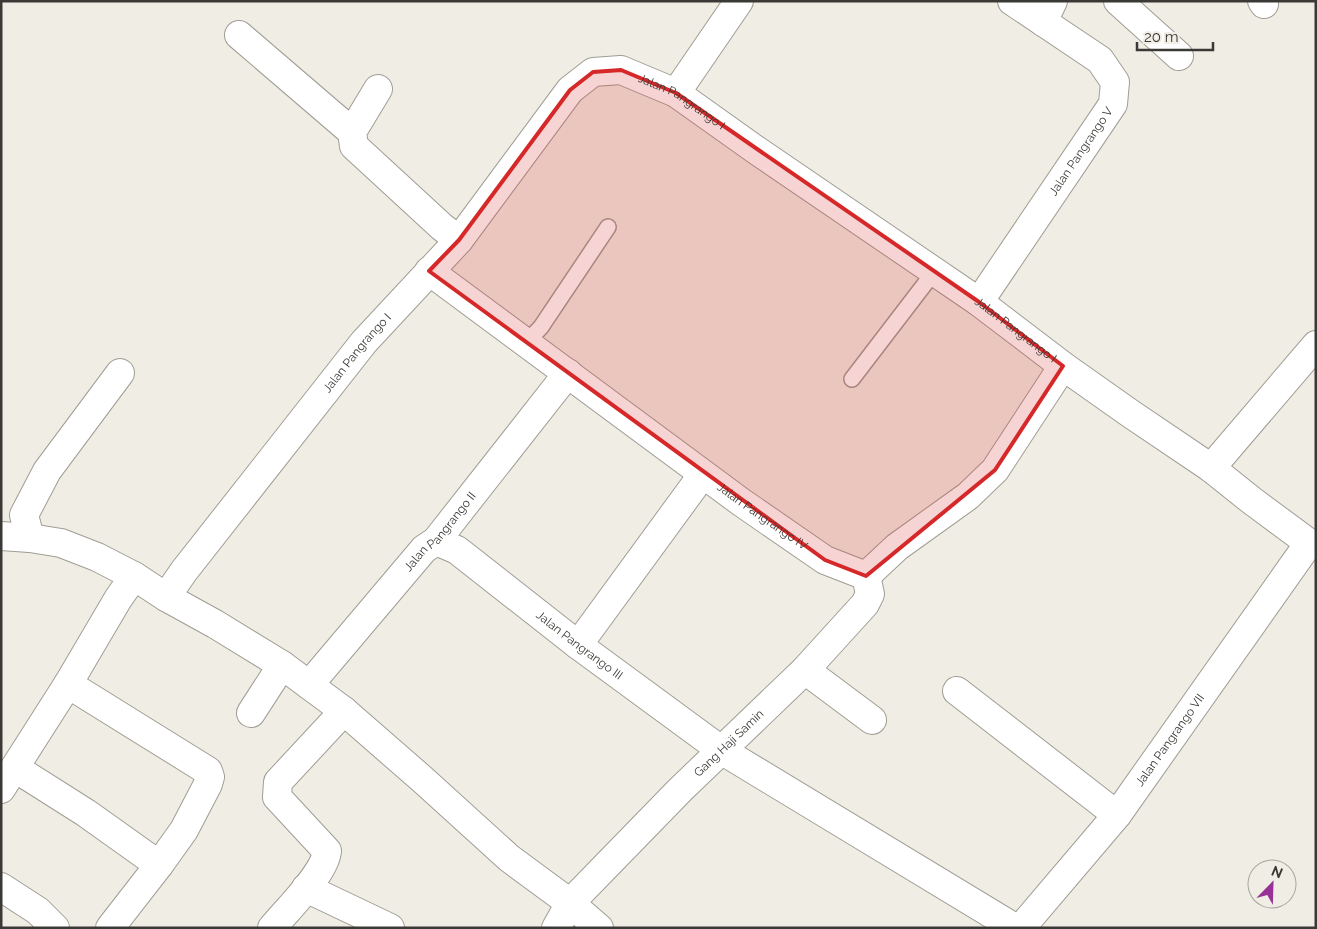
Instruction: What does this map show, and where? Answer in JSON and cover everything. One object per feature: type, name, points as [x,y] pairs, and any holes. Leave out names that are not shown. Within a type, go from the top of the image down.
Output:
[{"type":"street","points":[[676,93],[739,1]]},
{"type":"street","name":"Jalan Pangrango V","points":[[979,302],[1113,104],[1115,82],[1100,60],[1048,12],[1012,1]]},
{"type":"street","points":[[1118,1],[1179,56]]},
{"type":"street","points":[[239,35],[352,132]]},
{"type":"street","name":"Jalan Pangrango I","points":[[166,597],[184,571],[364,342],[460,240],[570,90],[593,72],[621,70],[676,93],[979,302],[1063,366],[1211,468],[1251,500],[1312,544]]},
{"type":"street","points":[[378,89],[352,132],[354,146],[442,227],[460,240]]},
{"type":"street","name":"Jalan Pangrango IV","points":[[430,271],[740,502],[825,560],[866,576]]},
{"type":"street","points":[[1211,468],[1316,345]]},
{"type":"street","points":[[866,576],[897,547],[968,496],[995,470],[1063,366]]},
{"type":"street","points":[[30,538],[24,515],[47,471],[120,373]]},
{"type":"street","name":"Jalan Pangrango II","points":[[309,684],[424,549],[436,541],[568,373]]},
{"type":"street","points":[[578,644],[703,474]]},
{"type":"street","points":[[1,536],[61,543],[97,557],[134,576],[166,597],[282,665],[344,711],[509,858],[599,928]]},
{"type":"street","name":"Jalan Pangrango III","points":[[436,541],[456,550],[578,644],[721,750],[1015,928]]},
{"type":"street","name":"Jalan Pangrango VII","points":[[1021,928],[1118,815],[1312,544]]},
{"type":"street","points":[[134,576],[8,779],[86,814],[159,865]]},
{"type":"street","name":"Gang Haji Samin","points":[[556,928],[570,904],[680,790],[805,670],[865,604],[870,594],[866,576]]},
{"type":"street","points":[[251,713],[282,665]]},
{"type":"street","points":[[805,670],[872,720]]},
{"type":"street","points":[[68,684],[208,771],[210,777],[184,830],[110,928]]},
{"type":"street","points":[[957,691],[1118,815]]},
{"type":"street","points":[[272,928],[320,869],[326,858],[327,851],[277,796],[278,782],[344,711]]},
{"type":"street","points":[[1,888],[39,922]]},
{"type":"street","points":[[306,888],[390,928]]},
{"type":"lane","points":[[526,343],[541,327],[608,227]]},
{"type":"lane","points":[[852,379],[934,272]]},
{"type":"highlighted area","points":[[621,70],[676,93],[979,302],[1063,366],[995,470],[866,576],[825,560],[429,271],[459,240],[570,90],[593,72]]}]
